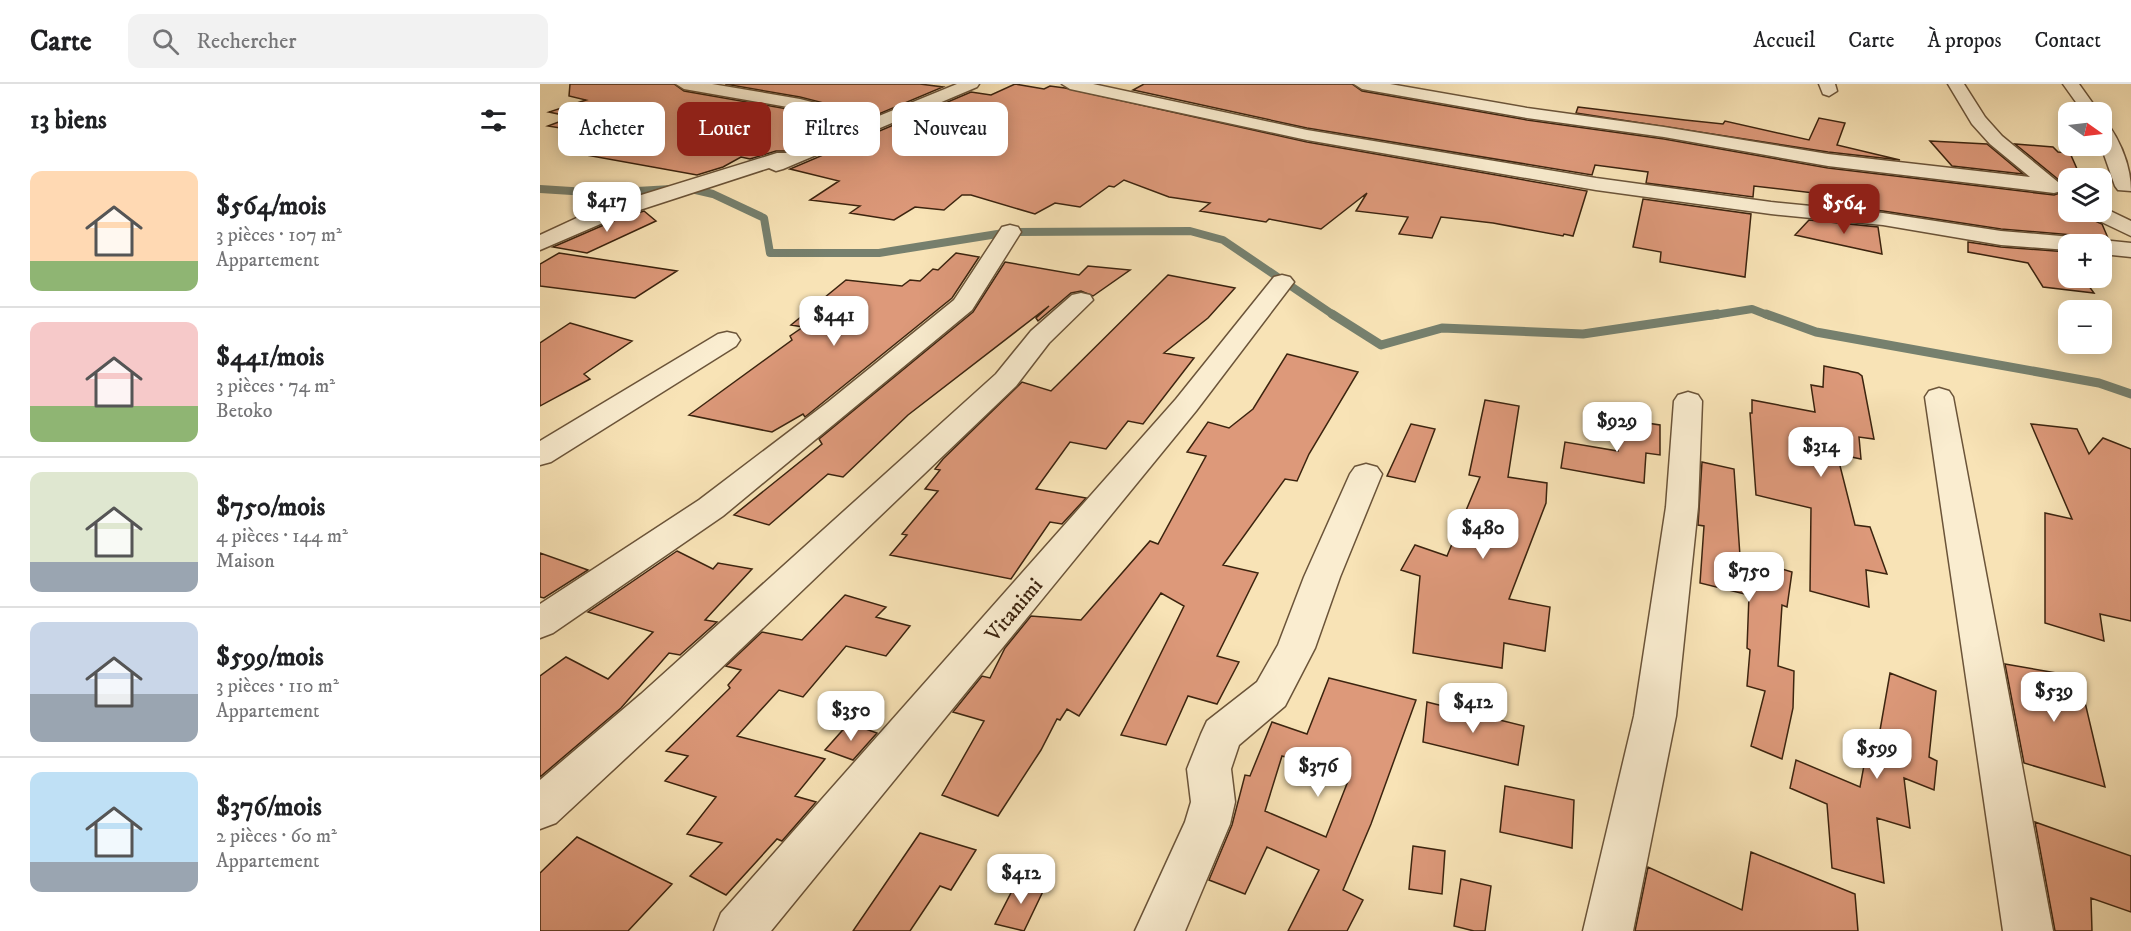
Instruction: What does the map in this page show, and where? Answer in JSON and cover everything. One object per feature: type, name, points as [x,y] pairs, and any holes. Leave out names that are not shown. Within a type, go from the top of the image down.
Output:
[{"type":"street","points":[[684,84],[788,102]]},
{"type":"street","points":[[933,84],[964,87]]},
{"type":"street","points":[[1070,84],[1307,135],[1596,184],[1772,208],[1882,219],[2001,238],[2058,243]]},
{"type":"street","points":[[1362,84],[1527,113],[1654,130],[1827,160],[2058,191]]},
{"type":"street","points":[[1956,84],[1978,120],[1996,140],[2058,189]]},
{"type":"street","points":[[2071,84],[2084,102]]},
{"type":"street","points":[[880,121],[964,87]]},
{"type":"street","points":[[2112,149],[2125,186]]},
{"type":"street","points":[[540,243],[604,214],[784,158],[776,165],[797,156]]},
{"type":"street","points":[[2112,220],[2131,229]]},
{"type":"street","points":[[540,623],[711,508],[963,305],[1010,232]]},
{"type":"street","points":[[2112,248],[2131,250]]},
{"type":"street","name":"Vitanimi","points":[[740,931],[1179,414],[1282,282]]},
{"type":"street","points":[[540,808],[655,706],[1006,380],[1040,337],[1081,300]]},
{"type":"street","points":[[540,455],[727,339]]},
{"type":"street","points":[[1939,397],[2028,931]]},
{"type":"street","points":[[1608,931],[1655,716],[1682,507],[1688,401]]},
{"type":"street","points":[[1160,931],[1207,824],[1213,801],[1209,770],[1222,734],[1271,694],[1296,648],[1322,577],[1366,474]]},
{"type":"building","points":[[570,84],[674,84],[684,91],[747,102],[677,102],[677,156],[760,156],[750,159],[741,157],[723,167],[697,175],[592,156],[665,156],[665,102],[580,102],[586,100],[569,96]]},
{"type":"building","points":[[725,84],[920,84],[943,87],[907,102],[892,102],[892,108],[880,113],[880,102],[819,102]]},
{"type":"building","points":[[1015,84],[1044,89],[1050,86],[1065,88],[1307,142],[1587,191],[1573,236],[1441,217],[1432,238],[1399,234],[1408,217],[1356,211],[1367,193],[1321,229],[1269,219],[1266,222],[1200,211],[1210,203],[1169,197],[1124,180],[1114,187],[1109,186],[1080,207],[1055,203],[1035,214],[971,195],[962,195],[944,210],[915,207],[894,220],[850,213],[860,206],[810,200],[839,181],[790,169],[821,156],[880,156],[880,131],[892,126],[892,156],[1008,156],[1008,102],[947,102],[971,92],[991,95]]},
{"type":"building","points":[[1144,84],[1352,84],[1362,91],[1527,120],[1664,139],[1828,168],[2058,194],[2058,222],[2097,222],[2102,224],[2106,234],[2061,234],[2001,229],[1883,211],[1822,205],[1831,195],[1754,186],[1753,197],[1646,183],[1648,172],[1595,165],[1592,175],[1307,128],[1133,90]]},
{"type":"building","points":[[771,106],[783,108],[783,151],[771,153]]},
{"type":"building","points":[[1578,107],[1723,124],[1725,121],[1809,140],[1819,118],[1845,123],[1837,145],[1900,160],[1828,152],[1576,113]]},
{"type":"building","points":[[558,122],[558,128],[548,126]]},
{"type":"building","points":[[1930,141],[1987,144],[2023,174],[1952,166]]},
{"type":"building","points":[[2015,144],[2053,147],[2058,152],[2058,156],[2071,156],[2077,168],[2058,168],[2058,179]]},
{"type":"building","points":[[1643,199],[1751,214],[1745,277],[1660,262],[1661,252],[1633,247]]},
{"type":"building","points":[[644,211],[656,221],[587,253],[553,247],[613,221]]},
{"type":"building","points":[[1809,220],[1878,227],[1882,254],[1795,235]]},
{"type":"building","points":[[1968,242],[2058,251],[2058,288],[2090,288],[2094,293],[2043,287],[2028,263],[1968,252]]},
{"type":"building","points":[[559,253],[677,271],[635,298],[540,286],[540,264]]},
{"type":"building","points":[[956,253],[979,257],[952,298],[805,417],[803,414],[772,432],[689,415],[792,340],[790,336],[803,327],[791,325],[846,280],[902,286],[910,280],[920,281],[933,269],[938,270]]},
{"type":"building","points":[[1005,262],[1079,275],[1088,266],[1130,270],[1093,296],[1081,291],[1071,293],[1038,321],[1036,318],[1049,306],[908,415],[843,477],[828,474],[769,525],[734,515],[822,444],[819,439],[973,312]]},
{"type":"building","points":[[1168,275],[1235,288],[1208,318],[1164,353],[1194,358],[1143,424],[1128,421],[1106,449],[1070,442],[1036,489],[1086,498],[1062,524],[1050,522],[1011,579],[890,555],[907,535],[902,534],[938,491],[925,489],[940,470],[935,469],[943,459],[1022,382],[1051,391]]},
{"type":"building","points":[[570,323],[632,341],[584,374],[590,379],[540,406],[540,343]]},
{"type":"building","points":[[1287,354],[1358,372],[1309,454],[1297,481],[1285,479],[1223,565],[1258,573],[1217,656],[1239,662],[1217,704],[1188,696],[1166,745],[1121,735],[1184,606],[1161,593],[1079,716],[1067,709],[1060,720],[1057,719],[1041,750],[998,816],[942,795],[984,721],[953,712],[982,676],[990,678],[1005,648],[1031,616],[1081,620],[1150,541],[1158,544],[1206,456],[1187,452],[1208,422],[1229,428],[1253,409]]},
{"type":"building","points":[[1824,366],[1858,373],[1862,376],[1874,439],[1859,437],[1861,459],[1837,454],[1855,525],[1870,527],[1887,574],[1866,570],[1869,607],[1810,591],[1811,508],[1756,495],[1750,413],[1752,413],[1752,400],[1815,412],[1811,385],[1823,387]]},
{"type":"building","points":[[1485,400],[1519,406],[1508,477],[1547,483],[1546,503],[1509,599],[1550,607],[1545,651],[1504,643],[1502,668],[1413,653],[1420,576],[1401,570],[1415,545],[1447,556],[1480,477],[1469,475]]},
{"type":"building","points":[[1620,419],[1660,425],[1660,455],[1646,453],[1644,483],[1561,468],[1565,442],[1618,451]]},
{"type":"building","points":[[1411,424],[1435,429],[1415,482],[1387,476]]},
{"type":"building","points":[[2031,424],[2077,429],[2089,454],[2103,438],[2131,449],[2131,621],[2100,614],[2104,641],[2045,623],[2045,513],[2072,519]]},
{"type":"building","points":[[1702,462],[1734,469],[1740,556],[1792,572],[1787,607],[1782,605],[1778,666],[1794,671],[1793,708],[1782,759],[1751,746],[1765,691],[1747,686],[1750,650],[1747,648],[1749,595],[1700,583],[1704,526],[1698,525]]},
{"type":"building","points":[[677,551],[713,569],[718,563],[752,569],[705,620],[717,622],[680,655],[669,653],[621,708],[540,777],[540,676],[566,657],[608,679],[653,632],[588,612]]},
{"type":"building","points":[[540,553],[588,570],[544,598],[540,597]]},
{"type":"building","points":[[845,595],[886,607],[876,617],[910,626],[886,656],[846,646],[803,697],[779,690],[737,736],[825,759],[795,796],[816,802],[782,841],[777,839],[726,895],[690,876],[722,843],[687,834],[716,797],[665,781],[688,756],[666,751],[730,688],[728,685],[741,670],[726,666],[762,632],[802,640]]},
{"type":"building","points":[[2005,664],[2079,677],[2105,787],[2024,763]]},
{"type":"building","points":[[1890,673],[1936,691],[1929,757],[1937,761],[1934,790],[1904,778],[1910,828],[1877,818],[1884,883],[1832,868],[1827,804],[1790,788],[1796,760],[1860,787],[1870,733],[1879,736]]},
{"type":"building","points":[[1329,678],[1416,700],[1371,824],[1343,890],[1363,900],[1347,931],[1288,931],[1319,870],[1267,847],[1245,894],[1209,880],[1232,825],[1245,775],[1250,776],[1272,722],[1307,734]],"holes":[[[1282,756],[1350,776],[1326,837],[1265,811]]]},
{"type":"building","points":[[1427,702],[1524,726],[1518,765],[1423,742]]},
{"type":"building","points":[[849,723],[877,733],[853,760],[825,750]]},
{"type":"building","points":[[1505,786],[1574,800],[1572,848],[1500,832]]},
{"type":"building","points":[[2035,822],[2131,856],[2131,912],[2091,898],[2092,931],[2055,931]]},
{"type":"building","points":[[920,833],[976,850],[951,890],[940,886],[910,931],[853,931]]},
{"type":"building","points":[[577,837],[672,884],[628,931],[540,931],[540,873]]},
{"type":"building","points":[[1413,846],[1445,851],[1442,894],[1409,889]]},
{"type":"building","points":[[1751,852],[1855,894],[1858,931],[1635,931],[1648,867],[1742,910]]},
{"type":"building","points":[[1018,879],[1046,885],[1024,931],[995,924]]},
{"type":"building","points":[[1461,879],[1491,886],[1485,931],[1454,926]]},
{"type":"waterway","points":[[687,188],[713,194],[764,218],[770,253],[879,253],[1010,232],[1190,231],[1223,240],[1333,314]]},
{"type":"waterway","points":[[540,189],[603,193],[671,189]]},
{"type":"waterway","points":[[1708,316],[1752,309],[1770,316]]},
{"type":"waterway","points":[[1333,314],[1381,345],[1442,328],[1583,334],[1718,314]]},
{"type":"waterway","points":[[1766,314],[1816,332],[2099,383],[2131,394]]}]
